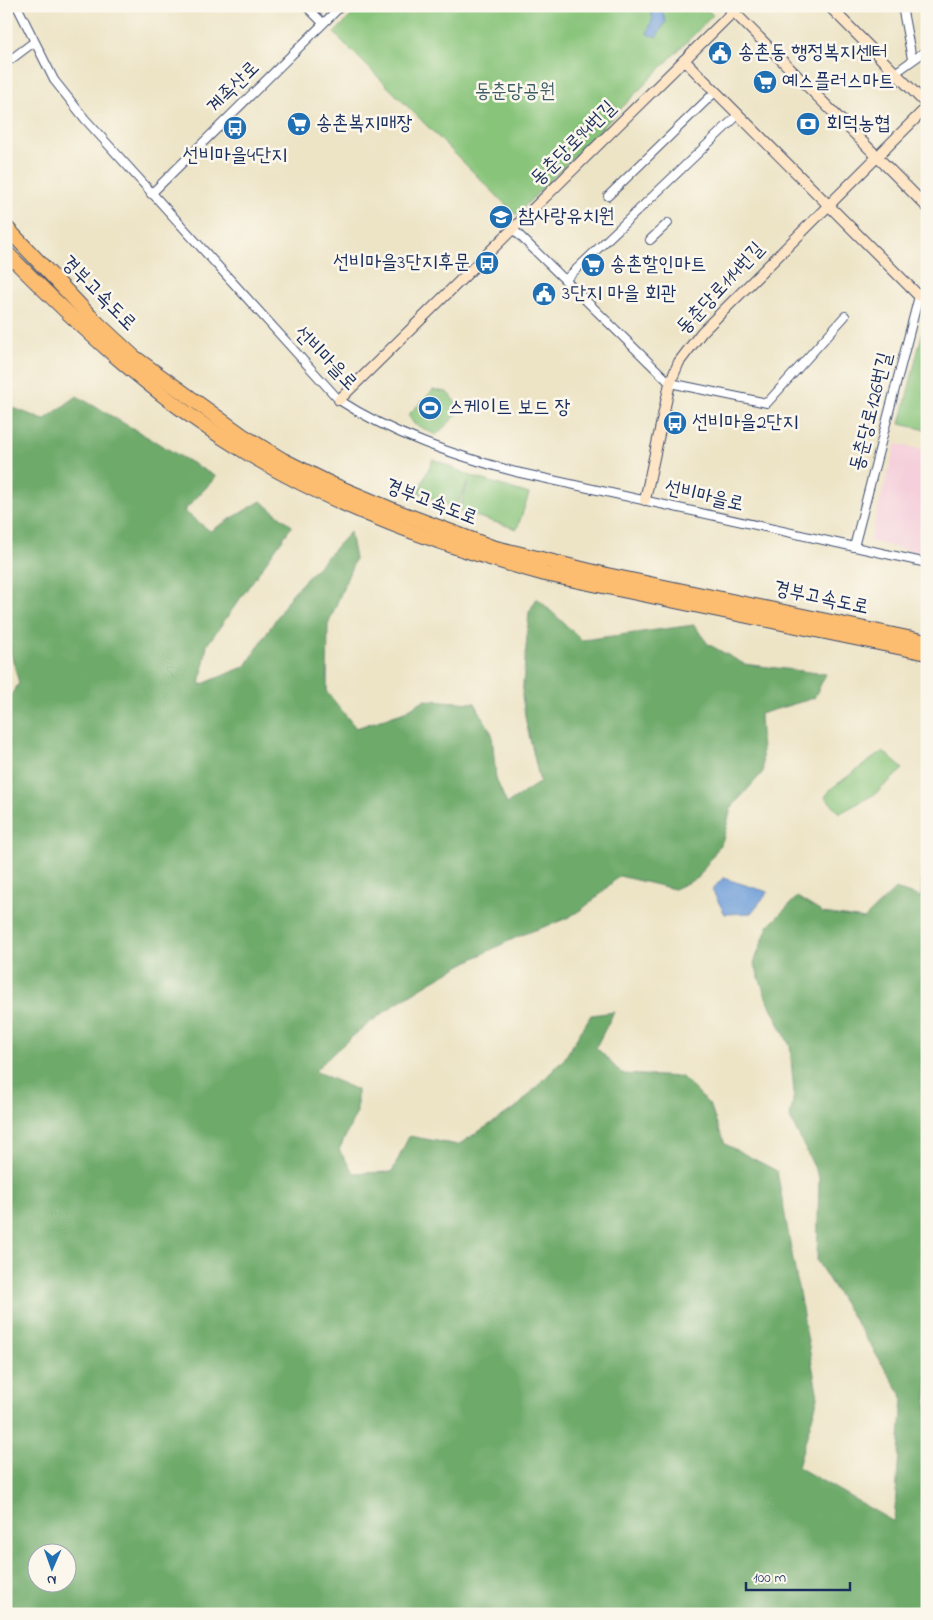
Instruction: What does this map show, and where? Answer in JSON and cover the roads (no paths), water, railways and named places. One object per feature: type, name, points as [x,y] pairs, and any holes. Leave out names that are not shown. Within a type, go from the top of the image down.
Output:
[{"type":"highway","name":"경부고속도로","points":[[6,227],[91,317],[134,357],[242,435],[283,460],[331,484],[393,510],[492,547],[607,575],[927,642]]},
{"type":"highway","name":"경부고속도로","points":[[6,252],[91,336],[176,406],[235,446],[279,472],[391,524],[490,559],[545,574],[927,653]]},
{"type":"main road","points":[[829,6],[927,106]]},
{"type":"main road","points":[[733,8],[927,207]]},
{"type":"main road","name":"동춘당로94번길","points":[[338,400],[684,60],[733,8]]},
{"type":"main road","points":[[684,60],[918,296]]},
{"type":"main road","name":"동춘당로114번길","points":[[645,500],[670,383],[679,362],[702,332],[927,106]]},
{"type":"street","name":"선비마을로","points":[[17,6],[54,80],[151,194],[338,400],[364,416],[397,432],[473,460],[555,482],[645,500],[927,563]]},
{"type":"street","points":[[306,6],[323,23]]},
{"type":"street","name":"계족산로","points":[[151,194],[341,6]]},
{"type":"street","points":[[902,6],[912,59]]},
{"type":"street","points":[[6,63],[34,42]]},
{"type":"street","points":[[895,73],[927,50]]},
{"type":"street","points":[[608,196],[715,92]]},
{"type":"street","points":[[565,280],[738,115]]},
{"type":"street","points":[[650,240],[668,223]]},
{"type":"street","points":[[513,229],[670,383],[767,403],[845,316]]},
{"type":"street","points":[[918,296],[927,288]]},
{"type":"street","name":"동춘당로126번길","points":[[854,547],[918,296]]},
{"type":"water","points":[[648,6],[660,6],[666,22],[656,37],[647,34],[653,18]]},
{"type":"water","points":[[723,878],[768,892],[751,913],[725,914],[712,890]]},
{"type":"place","name":"송촌동 행정복지센터","points":[[720,53]]},
{"type":"place","name":"예스플러스마트","points":[[765,82]]},
{"type":"place","name":"송촌복지매장","points":[[299,124]]},
{"type":"place","name":"회덕농협","points":[[808,124]]},
{"type":"place","name":"선비마을4단지","points":[[235,128]]},
{"type":"place","name":"참사랑유치원","points":[[501,217]]},
{"type":"place","name":"선비마을3단지후문","points":[[487,263]]},
{"type":"place","name":"송촌할인마트","points":[[593,265]]},
{"type":"place","name":"3단지 마을 회관","points":[[544,294]]},
{"type":"place","name":"스케이트 보드 장","points":[[430,408]]},
{"type":"place","name":"선비마을2단지","points":[[675,423]]},
{"type":"park label","name":"동춘당공원","points":[[515,92]]}]
